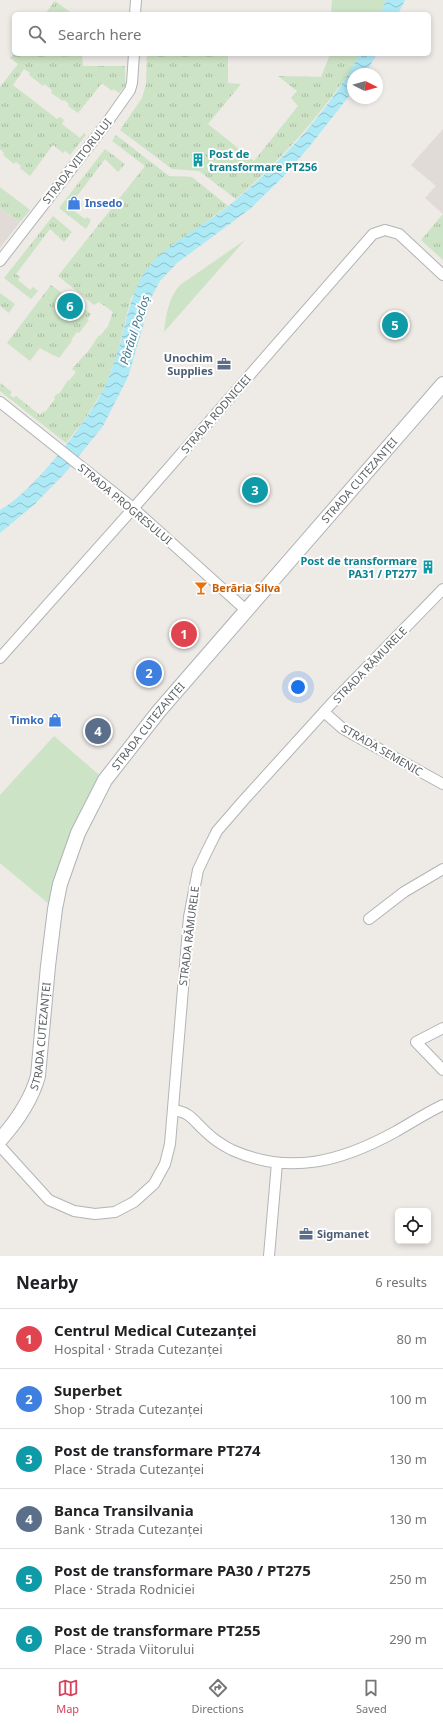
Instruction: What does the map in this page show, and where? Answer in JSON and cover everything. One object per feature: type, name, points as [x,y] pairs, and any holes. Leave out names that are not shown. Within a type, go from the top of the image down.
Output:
[{"type":"street","points":[[135,12],[136,0]]},
{"type":"street","name":"STRADA VIITORULUI","points":[[0,260],[106,124],[130,90],[134,56]]},
{"type":"street","name":"STRADA RODNICIEI","points":[[0,658],[373,234],[385,230],[399,234],[443,275]]},
{"type":"street","name":"STRADA CUTEZANȚEI","points":[[0,1140],[13,1126],[25,1108],[34,1090],[41,1063],[45,994],[55,909],[60,884],[78,833],[105,780],[122,756],[159,711],[443,384]]},
{"type":"street","name":"STRADA PROGRESULUI","points":[[0,402],[133,508],[247,611]]},
{"type":"street","name":"STRADA RĂMURELE","points":[[0,1146],[49,1200],[74,1211],[95,1214],[115,1212],[134,1202],[154,1184],[165,1164],[170,1144],[189,917],[198,870],[217,831],[324,712],[443,589]]},
{"type":"street","name":"STRADA SEMENIC","points":[[324,712],[342,728],[443,784]]},
{"type":"street","points":[[369,919],[404,892],[443,869]]},
{"type":"street","points":[[443,1028],[416,1042],[443,1070]]},
{"type":"street","points":[[173,1110],[186,1113],[219,1143],[233,1151],[265,1161],[308,1164],[350,1153],[370,1145],[443,1105]]},
{"type":"street","points":[[269,1256],[277,1163]]},
{"type":"shaded area","points":[[443,129],[443,214],[425,198],[436,186],[411,165]]},
{"type":"shaded area","points":[[0,208],[20,222],[0,248]]},
{"type":"green space","points":[[332,0],[386,0],[381,12],[331,12]]},
{"type":"green space","points":[[55,1],[70,12],[47,12]]},
{"type":"green space","points":[[12,56],[82,56],[83,66],[125,66],[125,86],[119,93],[113,89],[112,91],[102,83],[78,113],[68,106],[69,104],[64,100],[63,101],[51,93],[52,90],[44,84],[43,86],[24,69],[13,85],[57,119],[60,117],[64,120],[62,124],[80,138],[84,133],[86,135],[70,155],[65,151],[63,153],[53,145],[30,176],[20,168],[21,166],[16,162],[14,164],[3,155],[4,153],[0,149],[0,87],[18,64],[10,58]]},
{"type":"green space","points":[[147,56],[228,56],[228,83],[241,84],[208,124],[254,161],[298,106],[291,98],[297,91],[278,76],[321,77],[329,57],[354,66],[353,68],[347,68],[347,76],[341,85],[300,136],[270,168],[236,199],[199,171],[172,169],[120,130],[142,98],[146,84]]},
{"type":"green space","points":[[329,56],[359,56],[354,66]]},
{"type":"green space","points":[[116,135],[169,176],[192,177],[228,206],[165,251],[131,298],[117,354],[106,385],[85,419],[66,443],[0,391],[0,383],[12,392],[10,395],[14,398],[16,396],[40,415],[44,411],[45,412],[55,399],[54,397],[58,393],[59,394],[68,380],[69,381],[76,372],[72,369],[108,326],[113,312],[99,302],[94,305],[58,276],[145,166],[112,141]]},
{"type":"green space","points":[[105,149],[125,164],[118,172],[105,159],[71,204],[75,207],[73,210],[85,219],[87,217],[91,220],[86,229],[59,208]]},
{"type":"green space","points":[[0,187],[30,210],[20,222],[0,208]]},
{"type":"green space","points":[[443,214],[443,260],[421,240]]},
{"type":"green space","points":[[53,216],[72,232],[64,242],[50,229],[16,274],[20,277],[18,280],[30,290],[33,287],[38,291],[31,299],[4,278]]},
{"type":"green space","points":[[245,240],[164,332],[170,302],[180,285]]},
{"type":"green space","points":[[51,285],[91,314],[87,319],[89,320],[79,333],[77,332],[59,358],[40,348],[30,361],[7,343]]},
{"type":"green space","points":[[0,293],[15,304],[9,313],[0,306]]},
{"type":"green space","points":[[54,736],[105,780],[55,909],[0,863],[0,795]]},
{"type":"water","points":[[386,0],[405,0],[399,12],[381,12]]},
{"type":"water","name":"Pârâul Pocloș","points":[[359,56],[376,56],[369,68],[352,68]]},
{"type":"water","name":"Pârâul Pocloș","points":[[347,76],[347,99],[284,176],[250,209],[177,263],[160,281],[152,296],[128,377],[103,426],[66,472],[35,504],[0,533],[0,510],[13,501],[44,472],[88,416],[106,384],[134,293],[144,273],[161,254],[226,208],[264,175],[317,118]]},
{"type":"place","name":"Post de transformare PT256","points":[[198,160]]},
{"type":"place","name":"Insedo","points":[[74,203]]},
{"type":"place","name":"Post de transformare PT255","points":[[70,306]]},
{"type":"place","name":"Post de transformare PA30 / PT275","points":[[395,325]]},
{"type":"place","name":"Unochim Supplies","points":[[224,364]]},
{"type":"place","name":"Post de transformare PT274","points":[[255,490]]},
{"type":"place","name":"Post de transformare PA31 / PT277","points":[[428,567]]},
{"type":"place","name":"Berăria Silva","points":[[201,588]]},
{"type":"place","name":"Centrul Medical Cutezanței","points":[[184,634]]},
{"type":"place","name":"Superbet","points":[[149,673]]},
{"type":"place","name":"Timko","points":[[55,720]]},
{"type":"place","name":"Banca Transilvania","points":[[98,731]]},
{"type":"place","name":"Sigmanet","points":[[306,1234]]}]
